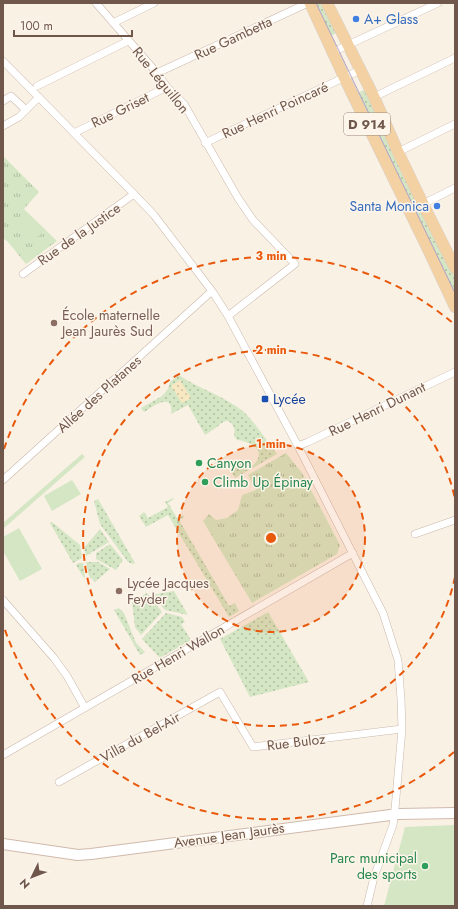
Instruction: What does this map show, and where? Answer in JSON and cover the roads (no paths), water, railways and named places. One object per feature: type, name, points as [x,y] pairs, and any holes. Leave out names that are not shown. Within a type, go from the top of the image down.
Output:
[{"type":"main road","name":"D 914","points":[[309,3],[455,307]]},
{"type":"main road","name":"D 914","points":[[327,3],[455,268]]},
{"type":"street","name":"Rue Léguillon","points":[[96,3],[157,73],[167,87],[184,104],[205,143],[253,220],[296,264],[228,316]]},
{"type":"street","points":[[113,22],[154,3]]},
{"type":"street","name":"Rue Gambetta","points":[[157,73],[309,3]]},
{"type":"street","points":[[333,52],[438,3]]},
{"type":"street","points":[[36,86],[128,41]]},
{"type":"street","points":[[374,98],[455,58]]},
{"type":"street","points":[[3,61],[154,216],[212,291],[228,316],[298,446],[383,611],[398,660],[402,729],[395,814],[393,824],[374,877],[367,906]]},
{"type":"street","name":"Rue Henri Poincaré","points":[[205,143],[360,70]]},
{"type":"street","name":"Rue Griset","points":[[74,133],[167,87]]},
{"type":"street","points":[[3,101],[11,96],[26,110]]},
{"type":"street","points":[[3,126],[19,117],[39,98]]},
{"type":"street","points":[[398,152],[455,124]]},
{"type":"street","points":[[423,204],[455,188]]},
{"type":"street","name":"Rue de la Justice","points":[[23,274],[134,194]]},
{"type":"street","name":"Allée des Platanes","points":[[3,480],[212,291]]},
{"type":"street","name":"Rue Henri Dunant","points":[[298,446],[455,372]]},
{"type":"street","points":[[414,534],[455,520]]},
{"type":"street","name":"Rue Henri Wallon","points":[[3,755],[353,553]]},
{"type":"street","points":[[3,600],[54,658],[67,676],[85,708]]},
{"type":"street","name":"Rue Buloz","points":[[220,692],[253,747],[402,729]]},
{"type":"street","name":"Villa du Bel-Air","points":[[59,782],[220,692]]},
{"type":"street","name":"Avenue Jean Jaurès","points":[[3,844],[78,854],[91,854],[395,814],[455,813]]},
{"type":"tram line","points":[[316,3],[455,293]]},
{"type":"place","name":"A+ Glass","points":[[356,19]]},
{"type":"place","name":"Santa Monica","points":[[437,206]]},
{"type":"place","name":"École maternelle Jean Jaurès Sud","points":[[54,323]]},
{"type":"place","name":"Lycée","points":[[265,399]]},
{"type":"place","name":"Canyon","points":[[199,463]]},
{"type":"place","name":"Climb Up Épinay","points":[[205,482]]},
{"type":"place","name":"Lycée Jacques Feyder","points":[[119,591]]},
{"type":"place","name":"Parc municipal des sports","points":[[425,866]]}]
